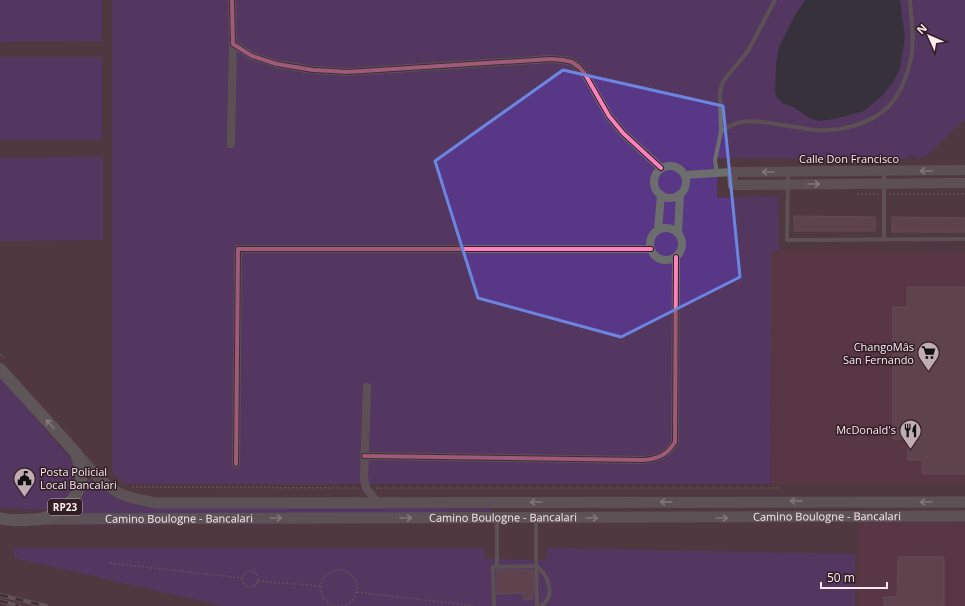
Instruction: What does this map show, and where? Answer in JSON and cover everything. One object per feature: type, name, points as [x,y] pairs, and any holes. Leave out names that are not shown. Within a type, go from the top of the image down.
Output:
[{"type":"main road","name":"RP23","points":[[0,370],[76,453],[81,471],[81,482],[74,498],[68,505],[59,511],[41,519],[2,521]]},
{"type":"main road","name":"Camino Boulogne - Bancalari","points":[[76,453],[107,486],[113,490],[133,498],[156,503],[965,502]]},
{"type":"main road","name":"Camino Boulogne - Bancalari","points":[[41,519],[965,516]]},
{"type":"street","points":[[231,144],[233,44],[232,0]]},
{"type":"street","points":[[233,44],[252,56],[277,64],[326,71],[347,72],[551,59],[572,62],[582,71],[609,116],[622,133],[662,168]]},
{"type":"street","points":[[678,233],[680,194],[686,185],[685,175],[682,170],[672,165],[662,168],[657,172],[654,181],[657,191],[661,195],[670,198],[680,194]]},
{"type":"street","name":"Calle Don Francisco","points":[[732,172],[965,170]]},
{"type":"street","points":[[685,175],[732,172],[733,185],[787,184],[884,189],[965,183]]},
{"type":"street","points":[[661,195],[658,230],[651,239],[651,249],[653,254],[661,260],[676,257]]},
{"type":"street","points":[[364,456],[643,460],[655,459],[663,456],[675,442],[676,257],[682,248],[681,237],[678,233],[668,228],[658,230]]},
{"type":"street","points":[[236,464],[238,249],[651,249]]},
{"type":"street","points":[[366,387],[364,478],[366,488],[377,502]]},
{"type":"lane","points":[[717,173],[715,160],[722,132],[720,92],[722,84],[748,51],[775,0]]},
{"type":"lane","points":[[722,132],[726,128],[741,121],[753,120],[816,130],[841,129],[879,115],[895,98],[905,78],[911,58],[913,40],[910,0]]},
{"type":"lane","points":[[884,171],[884,240]]},
{"type":"lane","points":[[788,172],[787,240],[965,239]]},
{"type":"lane","points":[[497,518],[497,567]]},
{"type":"lane","points":[[536,518],[537,606]]},
{"type":"lane","points":[[494,606],[493,567],[536,566],[544,574],[550,590],[546,602],[541,606]]},
{"type":"path","points":[[853,194],[884,189],[965,194]]},
{"type":"path","points":[[110,563],[242,578]]},
{"type":"path","points":[[342,570],[348,572],[356,580],[357,592],[350,602],[339,606],[328,602],[324,597],[321,586],[326,575],[331,572],[342,570]]},
{"type":"path","points":[[252,572],[256,574],[258,581],[255,586],[250,587],[245,584],[242,578],[245,573],[252,572]]},
{"type":"path","points":[[258,581],[321,586]]},
{"type":"path","points":[[357,592],[474,606]]},
{"type":"highlighted area","points":[[563,70],[723,106],[740,277],[621,337],[478,298],[435,161]]},
{"type":"shaded area","points":[[0,0],[102,0],[102,41],[0,42]]},
{"type":"shaded area","points":[[112,0],[965,0],[965,119],[926,156],[919,159],[910,155],[907,159],[717,158],[717,198],[778,196],[779,251],[771,252],[770,484],[124,484],[112,471]]},
{"type":"shaded area","points":[[0,57],[102,57],[102,140],[0,140]]},
{"type":"shaded area","points":[[103,157],[103,240],[0,241],[0,158]]},
{"type":"shaded area","points":[[771,251],[965,252],[965,484],[770,484]]},
{"type":"shaded area","points":[[0,377],[69,457],[72,463],[74,482],[70,493],[60,503],[50,509],[39,510],[0,508]]},
{"type":"shaded area","points":[[88,478],[110,495],[125,502],[138,505],[181,508],[441,507],[450,509],[488,509],[493,511],[493,513],[67,514]]},
{"type":"shaded area","points":[[858,522],[965,522],[965,606],[857,606]]},
{"type":"shaded area","points":[[14,548],[484,548],[485,559],[546,560],[548,548],[855,554],[855,606],[223,606],[15,558]]},
{"type":"water","points":[[805,0],[900,0],[905,37],[900,69],[893,82],[883,95],[864,111],[834,119],[819,121],[811,119],[778,99],[775,93],[776,63],[779,47],[794,17]]},
{"type":"building","points":[[794,216],[875,217],[875,231],[794,231]]},
{"type":"building","points":[[892,217],[965,218],[965,232],[892,232]]},
{"type":"building","name":"ChangoMâs San Fernando","points":[[907,287],[965,287],[965,474],[922,474],[922,460],[908,460],[908,439],[893,439],[893,307],[907,307]]},
{"type":"building","points":[[898,557],[944,557],[944,606],[884,606],[884,597],[897,597]]},
{"type":"building","points":[[497,570],[533,570],[533,599],[524,600],[524,593],[497,594]]},
{"type":"railway","points":[[0,595],[46,606]]},
{"type":"railway","points":[[0,601],[19,606]]},
{"type":"cycle path","points":[[232,0],[233,44],[252,56],[277,64],[313,70],[347,72],[551,59],[572,62],[585,74],[609,116],[623,133],[661,168]]},
{"type":"cycle path","points":[[236,464],[238,249],[651,249]]},
{"type":"cycle path","points":[[364,456],[643,460],[662,456],[675,442],[676,257]]},
{"type":"place","name":"ChangoMâs San Fernando","points":[[929,372]]},
{"type":"place","name":"McDonald's","points":[[911,450]]},
{"type":"place","name":"Posta Policial Local Bancalari","points":[[24,498]]}]
